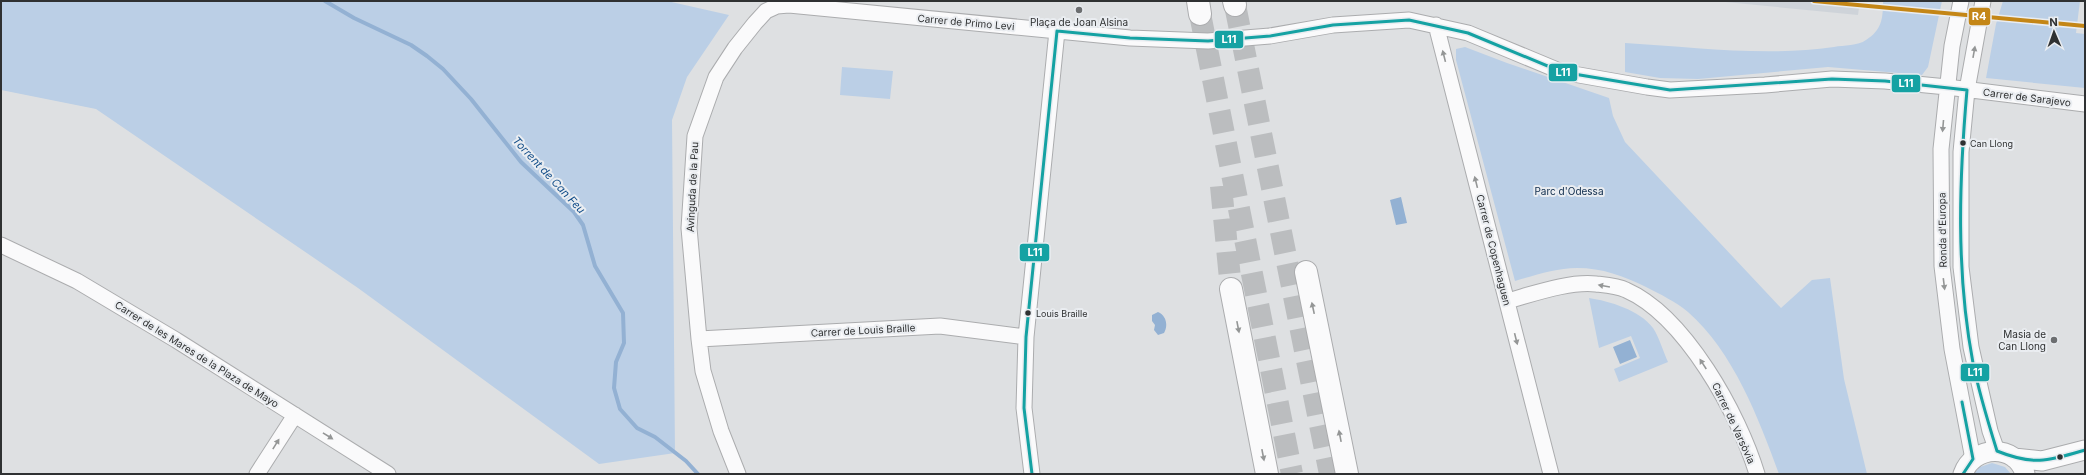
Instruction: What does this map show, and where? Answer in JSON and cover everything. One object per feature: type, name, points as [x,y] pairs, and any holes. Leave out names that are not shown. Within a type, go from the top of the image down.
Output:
[{"type":"highway","points":[[1306,272],[1347,474]]},
{"type":"highway","points":[[1231,289],[1267,474]]},
{"type":"main road","points":[[1968,466],[1986,452],[2042,462],[2085,450]]},
{"type":"main road","points":[[2005,455],[2021,465],[2025,474]]},
{"type":"main road","points":[[2043,474],[2085,458]]},
{"type":"street","name":"Ronda d'Europa","points":[[1961,1],[1952,46],[1941,149],[1942,266],[1968,466]]},
{"type":"street","name":"Ronda d'Europa","points":[[1984,1],[1967,90],[1961,152],[1961,267],[1971,347],[1990,431],[2005,455]]},
{"type":"street","name":"Avinguda de la Pau","points":[[738,474],[721,431],[703,371],[689,228],[695,136],[716,77],[735,48],[765,12],[777,6],[789,6]]},
{"type":"street","name":"Carrer de Primo Levi","points":[[789,6],[1130,38],[1208,41],[1270,36],[1333,25]]},
{"type":"street","name":"Carrer de Sarajevo","points":[[1333,25],[1409,20],[1436,25],[1468,33],[1562,72],[1647,87],[1678,89],[1765,85],[1832,78],[1947,87],[2085,104]]},
{"type":"street","name":"Carrer de Copenhaguen","points":[[1436,25],[1551,474]]},
{"type":"street","points":[[1032,474],[1024,408],[1026,337],[1057,31]]},
{"type":"street","name":"Carrer de les Mares de la Plaza de Mayo","points":[[1,245],[77,281],[176,340],[388,474]]},
{"type":"street","name":"Carrer de Varsòvia","points":[[1507,301],[1562,287],[1594,284],[1626,290],[1656,310],[1686,339],[1714,381],[1736,424],[1757,474]]},
{"type":"street","name":"Carrer de Louis Braille","points":[[699,339],[940,326],[1026,337]]},
{"type":"street","points":[[257,474],[295,415]]},
{"type":"shaded area","points":[[1715,1],[1860,1],[1858,15]]},
{"type":"shaded area","points":[[1401,197],[1407,223],[1396,225],[1390,200]]},
{"type":"shaded area","points":[[1158,312],[1165,319],[1166,327],[1164,333],[1158,335],[1154,330],[1155,325],[1152,321],[1152,315]]},
{"type":"shaded area","points":[[1630,340],[1637,357],[1620,364],[1613,347]]},
{"type":"green space","points":[[1,1],[667,1],[729,15],[687,77],[672,120],[675,453],[599,464],[358,288],[96,109],[1,90]]},
{"type":"green space","points":[[1883,1],[1942,1],[1928,67],[1922,75],[1828,67],[1698,79],[1660,78],[1625,72],[1625,43],[1704,49],[1782,51],[1808,50],[1851,45],[1863,42],[1878,28],[1883,13]]},
{"type":"green space","points":[[2003,1],[2080,1],[2076,33],[2085,34],[2085,88],[1986,78],[1996,24]]},
{"type":"green space","name":"Parc d'Odessa","points":[[1465,47],[1609,98],[1613,116],[1625,142],[1781,308],[1812,280],[1830,278],[1844,379],[1867,474],[1779,474],[1763,431],[1743,387],[1718,346],[1704,328],[1688,312],[1662,295],[1621,276],[1586,268],[1569,268],[1538,274],[1515,281],[1456,60],[1456,49]]},
{"type":"green space","points":[[842,67],[893,71],[890,99],[840,95]]},
{"type":"green space","points":[[1589,298],[1606,301],[1624,307],[1640,316],[1653,328],[1668,362],[1619,382],[1614,369],[1640,358],[1631,336],[1599,348]]},
{"type":"green space","points":[[1992,463],[2005,467],[2011,474],[1974,474],[1980,467]]},
{"type":"waterway","name":"Torrent de Can Feu","points":[[325,1],[354,18],[411,45],[443,69],[471,99],[521,162],[574,212],[583,225],[595,266],[623,313],[624,343],[616,362],[614,388],[620,409],[637,428],[655,437],[686,461],[698,474]]},
{"type":"tunnel","points":[[1235,5],[1330,474]]},
{"type":"tunnel","points":[[1200,14],[1292,474]]},
{"type":"tunnel","points":[[1221,186],[1231,289]]},
{"type":"transit line","name":"R4","points":[[1814,1],[2085,26]]},
{"type":"transit line","name":"L11","points":[[1057,31],[1130,38],[1208,41],[1270,36],[1333,25],[1409,20],[1468,33],[1562,72],[1670,90],[1832,79],[1885,81],[1967,90],[1961,193],[1964,295],[1975,374],[1997,451],[2021,459],[2041,460],[2061,457],[2085,450]]},
{"type":"transit line","name":"L11","points":[[1032,474],[1024,408],[1026,337],[1057,31]]},
{"type":"transit line","name":"L11","points":[[1962,402],[1973,459],[1963,474]]},
{"type":"place","name":"Plaça de Joan Alsina","points":[[1079,10]]},
{"type":"place","name":"Can Llong","points":[[1963,143]]},
{"type":"place","name":"Louis Braille","points":[[1028,313]]},
{"type":"place","name":"Masia de Can Llong","points":[[2054,340]]}]
